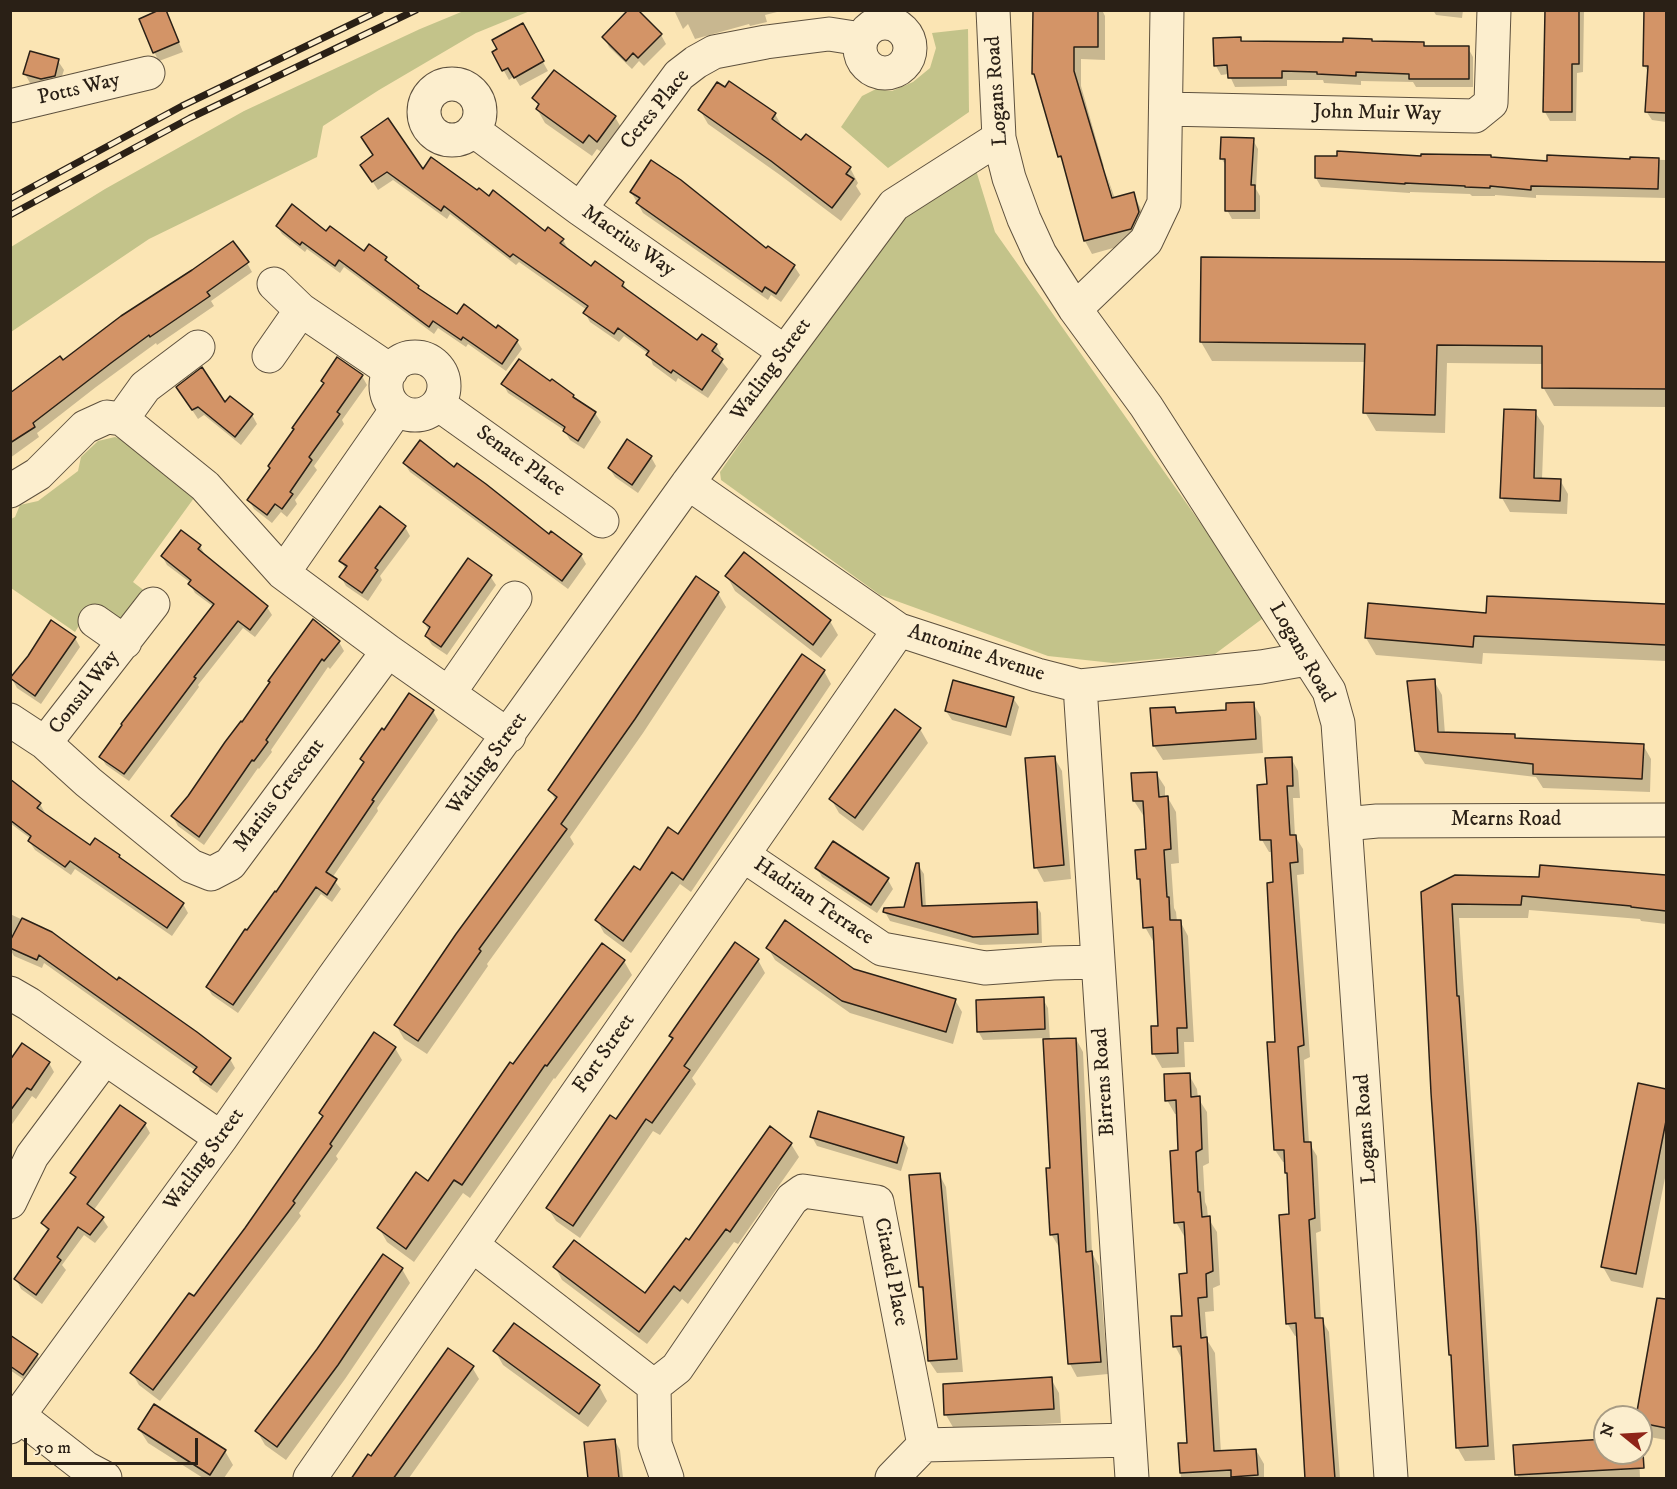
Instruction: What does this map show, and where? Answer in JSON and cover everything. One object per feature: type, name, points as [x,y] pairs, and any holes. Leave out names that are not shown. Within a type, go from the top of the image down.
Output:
[{"type":"street","name":"Logans Road","points":[[993,10],[999,138],[1009,178],[1040,254],[1075,309],[1146,406],[1329,691],[1338,723],[1391,1479]]},
{"type":"street","points":[[1075,309],[1146,241],[1164,203],[1167,10]]},
{"type":"street","name":"John Muir Way","points":[[1166,109],[1476,117],[1491,104],[1494,10]]},
{"type":"street","name":"Ceres Place","points":[[580,208],[679,75],[696,62],[714,52],[766,42],[829,34],[861,39]]},
{"type":"street","name":"Potts Way","points":[[10,106],[148,73]]},
{"type":"street","name":"Macrius Way","points":[[473,130],[784,352]]},
{"type":"street","name":"Watling Street","points":[[14,1421],[221,1138],[688,483],[894,205],[999,138]]},
{"type":"street","points":[[274,284],[301,310],[391,371]]},
{"type":"street","points":[[269,356],[301,310]]},
{"type":"street","points":[[122,419],[145,387],[198,347]]},
{"type":"street","points":[[414,357],[432,362],[443,377],[443,396],[438,404],[423,414],[414,415],[397,409],[386,387],[391,371],[397,364],[414,357]]},
{"type":"street","name":"Senate Place","points":[[438,404],[602,521]]},
{"type":"street","points":[[283,573],[397,409]]},
{"type":"street","points":[[10,490],[38,474],[85,427],[107,417],[122,419],[205,486],[283,573],[508,736]]},
{"type":"street","name":"Antonine Avenue","points":[[688,483],[899,630],[1037,675],[1080,686],[1262,668],[1308,659]]},
{"type":"street","points":[[449,693],[515,598]]},
{"type":"street","name":"Consul Way","points":[[45,743],[153,604]]},
{"type":"street","name":"Consul Way","points":[[95,621],[125,642]]},
{"type":"street","name":"Fort Street","points":[[310,1479],[899,630]]},
{"type":"street","name":"Marius Crescent","points":[[10,720],[45,743],[88,782],[191,866],[211,874],[230,864],[388,651]]},
{"type":"street","name":"Birrens Road","points":[[1080,686],[1132,1479]]},
{"type":"street","name":"Mearns Road","points":[[1345,824],[1377,821],[1666,820]]},
{"type":"street","name":"Hadrian Terrace","points":[[744,855],[882,949],[985,968],[1097,962]]},
{"type":"street","points":[[10,993],[30,1004],[221,1138]]},
{"type":"street","points":[[10,1202],[32,1156],[105,1058]]},
{"type":"street","name":"Citadel Place","points":[[654,1386],[677,1368],[792,1199],[803,1191],[877,1202],[924,1445]]},
{"type":"street","points":[[472,1245],[654,1386],[655,1444],[667,1479]]},
{"type":"street","points":[[14,1421],[105,1479]]},
{"type":"street","points":[[891,1479],[924,1445],[1129,1440]]},
{"type":"green space","points":[[466,10],[530,11],[476,33],[379,90],[323,126],[317,157],[149,239],[11,332],[11,247],[105,189],[244,111]]},
{"type":"green space","points":[[968,29],[969,112],[888,168],[841,127],[862,96],[876,89],[892,91],[913,82],[930,68],[936,48],[932,33]]},
{"type":"green space","points":[[975,167],[995,232],[1266,616],[1215,654],[1113,663],[1048,656],[880,595],[721,480],[720,472],[895,223]]},
{"type":"green space","points":[[115,437],[128,442],[194,498],[133,582],[146,592],[126,618],[108,618],[88,611],[75,632],[11,588],[11,519],[15,517],[20,505],[38,501],[78,471],[81,457],[98,441]]},
{"type":"building","points":[[159,10],[166,10],[179,42],[153,53],[139,19]]},
{"type":"building","points":[[628,10],[638,10],[662,34],[638,58],[633,53],[626,61],[602,37]]},
{"type":"building","points":[[1033,10],[1098,10],[1098,47],[1074,47],[1074,71],[1112,198],[1134,192],[1139,212],[1131,229],[1084,241],[1061,156],[1058,157],[1034,74],[1032,74]]},
{"type":"building","points":[[1545,10],[1579,10],[1579,64],[1572,64],[1572,112],[1543,112]]},
{"type":"building","points":[[1644,10],[1666,10],[1666,113],[1645,112],[1648,66],[1643,66]]},
{"type":"building","points":[[523,23],[544,61],[514,78],[508,68],[502,71],[492,52],[497,49],[492,40]]},
{"type":"building","points":[[1241,37],[1241,41],[1343,42],[1343,38],[1424,42],[1424,46],[1469,46],[1469,79],[1409,79],[1409,74],[1356,72],[1356,76],[1282,71],[1282,78],[1228,78],[1227,65],[1214,66],[1213,38]]},
{"type":"building","points":[[30,51],[59,59],[55,76],[41,79],[23,74]]},
{"type":"building","points":[[554,70],[616,116],[597,142],[589,135],[583,143],[536,109],[539,104],[532,98]]},
{"type":"building","points":[[729,81],[776,113],[772,119],[801,140],[806,134],[851,167],[846,174],[854,179],[832,208],[771,161],[698,110],[717,82],[725,87]]},
{"type":"building","points":[[388,118],[423,169],[431,157],[477,190],[479,188],[489,196],[493,190],[545,231],[548,227],[564,239],[560,243],[591,266],[595,261],[624,282],[622,286],[697,340],[702,334],[717,344],[712,351],[723,359],[702,390],[673,370],[671,373],[646,355],[649,351],[618,328],[614,334],[583,313],[588,306],[513,254],[510,257],[444,206],[441,211],[387,172],[372,182],[360,165],[373,155],[361,137]]},
{"type":"building","points":[[1221,137],[1254,138],[1251,185],[1255,185],[1255,211],[1225,211],[1225,159],[1220,159]]},
{"type":"building","points":[[1337,151],[1421,156],[1421,154],[1491,155],[1491,157],[1547,161],[1547,155],[1659,158],[1658,189],[1531,186],[1531,190],[1315,178],[1315,156],[1337,156]]},
{"type":"building","points":[[651,160],[681,180],[766,248],[768,246],[795,265],[776,294],[765,287],[762,292],[636,203],[640,198],[630,192]]},
{"type":"building","points":[[292,204],[326,231],[330,226],[364,251],[369,244],[387,257],[385,260],[419,286],[418,288],[457,314],[464,304],[496,328],[498,325],[518,340],[502,364],[463,337],[461,340],[433,321],[429,327],[339,260],[335,266],[302,242],[300,245],[276,226]]},
{"type":"building","points":[[233,241],[249,262],[207,292],[210,296],[150,337],[149,335],[33,423],[35,427],[10,443],[10,393],[60,356],[63,360],[121,316]]},
{"type":"building","points":[[1201,257],[1666,262],[1666,389],[1542,388],[1542,346],[1437,345],[1435,415],[1363,413],[1365,344],[1200,342]]},
{"type":"building","points":[[337,357],[363,375],[337,412],[340,414],[309,457],[312,460],[290,492],[293,494],[282,509],[275,504],[267,515],[247,500],[270,468],[268,466],[294,429],[292,428],[324,383],[321,381]]},
{"type":"building","points":[[519,359],[550,381],[552,379],[574,395],[573,397],[596,412],[578,441],[563,431],[565,427],[501,384]]},
{"type":"building","points":[[202,367],[225,402],[230,396],[253,414],[235,437],[198,407],[192,410],[176,387]]},
{"type":"building","points":[[1504,409],[1536,410],[1534,478],[1561,479],[1560,501],[1500,498]]},
{"type":"building","points":[[627,439],[652,456],[632,485],[608,468]]},
{"type":"building","points":[[420,440],[454,467],[457,463],[486,484],[549,534],[551,531],[582,554],[562,581],[403,463]]},
{"type":"building","points":[[380,506],[406,526],[375,568],[378,570],[362,593],[339,577],[347,566],[339,561]]},
{"type":"building","points":[[181,530],[201,545],[198,549],[268,606],[250,630],[238,621],[194,677],[196,678],[124,774],[99,757],[121,724],[214,604],[188,584],[191,580],[161,556]]},
{"type":"building","points":[[744,552],[831,620],[813,645],[725,576]]},
{"type":"building","points":[[468,558],[492,575],[441,647],[425,636],[430,627],[423,622]]},
{"type":"building","points":[[696,576],[719,592],[635,719],[561,824],[567,829],[479,949],[481,951],[418,1041],[394,1025],[456,934],[557,797],[548,790]]},
{"type":"building","points":[[1487,596],[1666,604],[1666,645],[1474,636],[1473,647],[1365,638],[1368,603],[1486,613]]},
{"type":"building","points":[[313,619],[340,641],[324,661],[322,659],[266,740],[268,742],[254,761],[252,760],[199,837],[171,816],[242,722],[270,682],[268,681]]},
{"type":"building","points":[[51,620],[76,637],[35,696],[10,678],[28,656]]},
{"type":"building","points":[[802,654],[825,670],[683,880],[672,872],[623,941],[595,920],[634,866],[640,870],[668,827],[678,834]]},
{"type":"building","points":[[1435,679],[1438,732],[1515,734],[1515,738],[1644,744],[1642,779],[1533,774],[1533,764],[1415,751],[1407,681]]},
{"type":"building","points":[[953,680],[1014,697],[1006,727],[945,711]]},
{"type":"building","points":[[409,693],[434,710],[326,872],[337,879],[327,895],[316,887],[233,1005],[206,987],[245,929],[247,930],[276,892],[364,762],[360,759],[382,728],[384,730]]},
{"type":"building","points":[[1254,702],[1256,739],[1153,746],[1150,708],[1175,707],[1176,713],[1226,710],[1226,703]]},
{"type":"building","points":[[895,709],[921,728],[855,818],[829,799]]},
{"type":"building","points":[[1055,756],[1064,865],[1034,868],[1025,758]]},
{"type":"building","points":[[1292,757],[1293,786],[1287,786],[1290,835],[1296,835],[1298,862],[1290,863],[1304,1045],[1298,1047],[1304,1142],[1311,1142],[1315,1218],[1309,1220],[1315,1318],[1323,1318],[1335,1479],[1305,1479],[1296,1323],[1286,1324],[1279,1215],[1289,1214],[1287,1173],[1285,1173],[1284,1150],[1274,1150],[1267,1042],[1275,1042],[1267,883],[1273,882],[1271,840],[1260,840],[1257,785],[1267,784],[1265,758]]},
{"type":"building","points":[[1157,772],[1159,797],[1168,796],[1171,849],[1164,850],[1167,897],[1169,897],[1170,920],[1181,920],[1187,1028],[1177,1028],[1178,1053],[1152,1054],[1151,1026],[1158,1026],[1153,927],[1143,928],[1140,879],[1137,879],[1135,850],[1146,849],[1143,801],[1133,801],[1131,773]]},
{"type":"building","points":[[10,779],[41,803],[37,808],[90,845],[95,838],[184,903],[167,928],[70,861],[65,867],[28,841],[31,836],[10,820]]},
{"type":"building","points":[[833,841],[889,878],[871,905],[815,868]]},
{"type":"building","points":[[916,863],[919,863],[922,906],[1037,902],[1038,934],[973,937],[883,912],[884,908],[904,907]]},
{"type":"building","points":[[1540,865],[1666,875],[1666,911],[1522,896],[1521,905],[1452,904],[1457,996],[1459,996],[1476,1228],[1488,1446],[1456,1448],[1431,1093],[1421,892],[1455,875],[1539,877]]},
{"type":"building","points":[[22,918],[52,932],[117,980],[119,977],[231,1058],[211,1085],[193,1072],[197,1067],[39,955],[37,960],[10,948],[10,941]]},
{"type":"building","points":[[785,920],[854,969],[956,999],[946,1032],[842,1001],[766,948]]},
{"type":"building","points":[[735,942],[759,959],[684,1066],[690,1070],[652,1123],[646,1119],[573,1226],[546,1208],[610,1115],[616,1119],[673,1038],[669,1036]]},
{"type":"building","points":[[602,943],[625,960],[547,1066],[545,1065],[462,1185],[454,1180],[406,1249],[377,1228],[416,1172],[428,1181],[510,1062],[513,1064]]},
{"type":"building","points":[[1044,997],[1045,1029],[977,1032],[976,1000]]},
{"type":"building","points":[[374,1032],[396,1047],[330,1144],[332,1146],[293,1201],[295,1203],[153,1390],[130,1373],[189,1293],[194,1296],[245,1228],[323,1116],[319,1113]]},
{"type":"building","points":[[1076,1038],[1086,1252],[1092,1251],[1101,1362],[1068,1364],[1058,1234],[1050,1235],[1046,1168],[1050,1168],[1043,1039]]},
{"type":"building","points":[[22,1043],[50,1062],[31,1090],[27,1088],[10,1111],[10,1060]]},
{"type":"building","points":[[1190,1073],[1191,1097],[1200,1096],[1202,1149],[1196,1152],[1198,1192],[1200,1192],[1202,1217],[1210,1216],[1213,1271],[1206,1274],[1207,1297],[1198,1298],[1201,1338],[1207,1337],[1214,1451],[1256,1449],[1258,1475],[1231,1477],[1231,1470],[1180,1473],[1178,1443],[1187,1443],[1181,1346],[1173,1347],[1171,1316],[1182,1316],[1179,1274],[1187,1273],[1184,1222],[1174,1223],[1170,1151],[1178,1150],[1176,1100],[1165,1101],[1164,1074]]},
{"type":"building","points":[[1638,1083],[1666,1089],[1666,1121],[1636,1274],[1601,1267]]},
{"type":"building","points":[[120,1105],[146,1123],[87,1204],[104,1217],[90,1235],[78,1227],[57,1257],[61,1260],[36,1295],[14,1279],[49,1229],[41,1223],[76,1177],[70,1173]]},
{"type":"building","points":[[818,1111],[904,1137],[897,1163],[810,1137]]},
{"type":"building","points":[[770,1126],[792,1143],[730,1232],[726,1229],[680,1291],[674,1286],[639,1332],[553,1267],[574,1240],[645,1293],[686,1238],[689,1240]]},
{"type":"building","points":[[940,1173],[957,1359],[928,1361],[923,1287],[919,1287],[909,1175]]},
{"type":"building","points":[[383,1254],[403,1268],[338,1365],[277,1447],[255,1431],[317,1349]]},
{"type":"building","points":[[1657,1298],[1666,1299],[1666,1428],[1653,1425],[1653,1405],[1638,1405]]},
{"type":"building","points":[[514,1323],[600,1385],[579,1414],[493,1351]]},
{"type":"building","points":[[10,1335],[38,1354],[23,1375],[10,1366]]},
{"type":"building","points":[[448,1348],[474,1366],[393,1479],[351,1479],[368,1454],[371,1456]]},
{"type":"building","points":[[1052,1377],[1054,1409],[944,1415],[943,1384]]},
{"type":"building","points":[[154,1404],[226,1450],[210,1475],[138,1429]]},
{"type":"building","points":[[615,1439],[619,1479],[588,1479],[584,1442]]},
{"type":"building","points":[[1593,1440],[1593,1465],[1644,1465],[1644,1468],[1515,1475],[1513,1445]]},
{"type":"railway","points":[[10,199],[182,106],[381,10]]},
{"type":"railway","points":[[10,215],[190,118],[416,10]]}]
